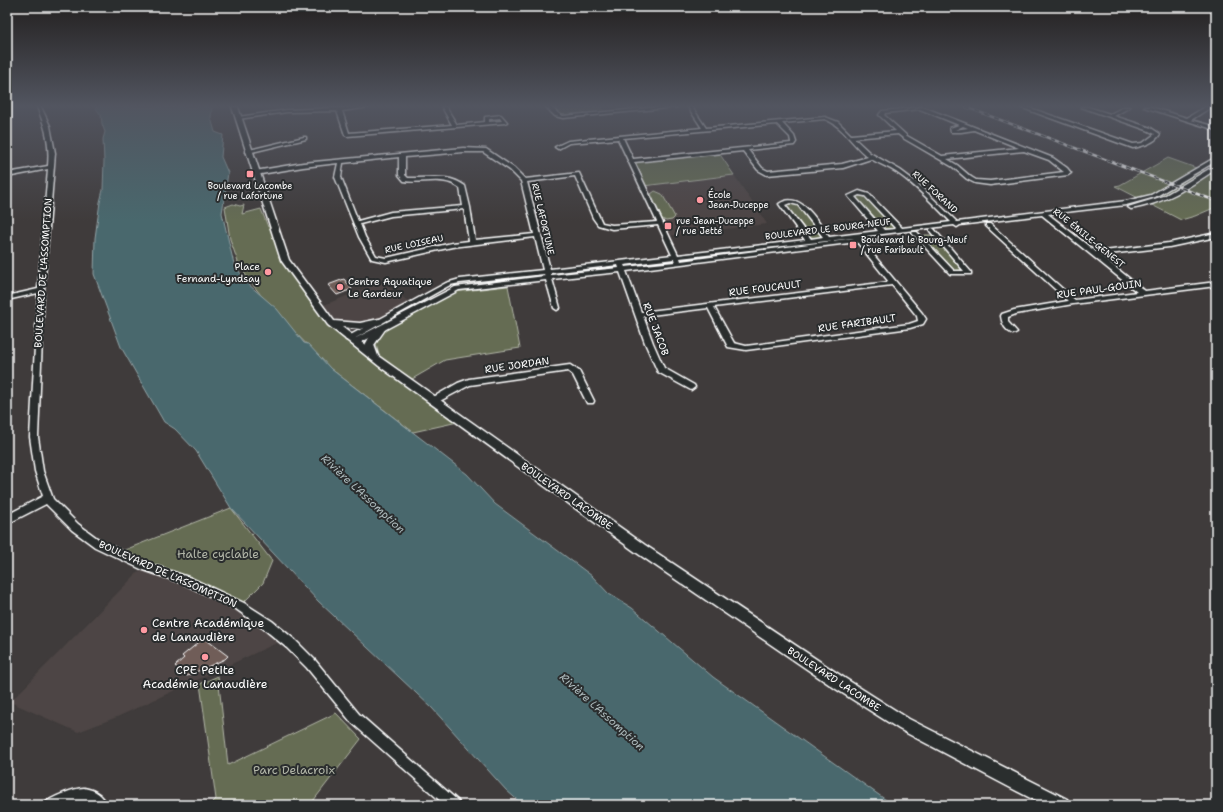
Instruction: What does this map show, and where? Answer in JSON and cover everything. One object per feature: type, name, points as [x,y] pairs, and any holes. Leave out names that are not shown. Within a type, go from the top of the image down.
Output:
[{"type":"main road","name":"BOULEVARD LACOMBE","points":[[246,145],[285,260],[301,284],[332,324],[433,401],[641,549],[841,684],[904,724],[1060,805]]},
{"type":"main road","points":[[332,324],[360,326],[380,325]]},
{"type":"main road","points":[[374,357],[369,346],[380,325]]},
{"type":"street","name":"BOULEVARD DE L'ASSOMPTION","points":[[51,145],[52,153],[41,290],[34,437],[39,471],[48,498],[54,508],[70,523],[98,544],[144,566],[187,581],[240,606],[268,625],[291,644],[311,664],[355,718],[454,805]]},
{"type":"street","points":[[248,151],[274,145]]},
{"type":"street","name":"RUE FORAND","points":[[558,147],[562,145]]},
{"type":"street","points":[[624,145],[679,263]]},
{"type":"street","points":[[632,161],[785,145]]},
{"type":"street","name":"RUE FORAND","points":[[859,145],[872,157],[895,169],[912,182],[957,225]]},
{"type":"street","points":[[918,145],[941,158],[969,178],[983,183],[1058,176],[1068,173],[1065,168],[1051,159],[1015,145]]},
{"type":"street","points":[[941,158],[1025,149]]},
{"type":"street","name":"RUE LAFORTUNE","points":[[255,173],[304,165],[464,150],[484,150],[512,169],[524,181],[557,308]]},
{"type":"street","points":[[745,150],[760,170],[767,173],[843,166],[872,157]]},
{"type":"street","points":[[402,157],[402,175],[406,180],[447,179],[459,183],[463,187],[472,242]]},
{"type":"street","name":"BOULEVARD LE BOURG-NEUF","points":[[622,266],[676,256],[827,238],[857,238],[882,232],[957,225],[1126,203],[1153,196],[1216,159]]},
{"type":"street","name":"RUE LOISEAU","points":[[341,162],[338,177],[356,223],[369,251],[374,258],[380,260],[396,258],[437,248],[472,242],[537,235]]},
{"type":"street","points":[[7,175],[51,167]]},
{"type":"street","name":"BOULEVARD LE BOURG-NEUF","points":[[352,340],[457,288],[547,274],[622,266],[679,263],[857,238],[915,233],[957,225],[988,225],[1134,207],[1170,196],[1216,167]]},
{"type":"street","points":[[524,181],[577,174],[600,224],[612,227],[660,223]]},
{"type":"street","points":[[882,232],[851,196],[859,193],[870,197],[900,230]]},
{"type":"street","points":[[809,241],[782,204],[790,201],[800,204],[827,238]]},
{"type":"street","points":[[356,223],[391,214],[467,207]]},
{"type":"street","name":"RUE ÉMILE-GENEST","points":[[1043,213],[1143,293]]},
{"type":"street","points":[[988,225],[1073,302]]},
{"type":"street","points":[[915,233],[952,273],[969,273],[932,230]]},
{"type":"street","points":[[1094,254],[1169,245],[1216,235]]},
{"type":"street","name":"RUE FARIBAULT","points":[[710,306],[731,345],[746,348],[910,326],[921,322],[922,319],[920,315],[857,238]]},
{"type":"street","name":"RUE JACOB","points":[[622,266],[649,343],[662,370],[691,387]]},
{"type":"street","name":"RUE FOUCAULT","points":[[639,314],[893,283]]},
{"type":"street","name":"RUE PAUL-GOUIN","points":[[1013,332],[1005,323],[1004,316],[1014,312],[1073,302],[1216,284]]},
{"type":"street","points":[[7,298],[41,290]]},
{"type":"street","name":"RUE JORDAN","points":[[433,401],[469,382],[570,368],[576,373],[590,401]]},
{"type":"street","points":[[7,520],[48,498]]},
{"type":"street","points":[[51,805],[77,794],[89,795],[96,798],[101,805]]},
{"type":"shaded area","name":"École Jean-Duceppe","points":[[734,175],[767,224],[667,236],[643,186]]},
{"type":"shaded area","points":[[381,282],[411,303],[374,321],[350,324],[337,321],[319,307]]},
{"type":"shaded area","name":"Centre Académique de Lanaudière","points":[[144,566],[240,606],[281,641],[117,717],[78,732],[10,702]]},
{"type":"green space","points":[[719,153],[734,175],[643,186],[631,161]]},
{"type":"green space","points":[[1168,158],[1216,175],[1216,207],[1181,220],[1115,186],[1120,185]]},
{"type":"green space","points":[[655,191],[662,194],[675,217],[672,220],[666,221],[662,219],[651,194]]},
{"type":"green space","points":[[864,195],[895,227],[895,229],[886,229],[857,198],[856,196]]},
{"type":"green space","points":[[791,202],[799,204],[824,236],[821,238],[811,237],[786,205]]},
{"type":"green space","points":[[233,204],[240,206],[244,205],[242,214],[261,209],[268,227],[273,226],[285,260],[331,323],[380,359],[376,344],[386,328],[454,292],[508,286],[520,348],[445,360],[407,382],[467,420],[413,432],[331,369],[264,301],[243,269],[240,268],[230,239],[225,207]]},
{"type":"green space","points":[[925,235],[931,235],[964,271],[955,271],[923,237]]},
{"type":"green space","name":"Halte cyclable","points":[[231,508],[272,561],[263,583],[240,606],[117,553]]},
{"type":"green space","name":"Parc Delacroix","points":[[218,676],[228,765],[336,713],[361,739],[310,805],[210,805],[216,799],[200,684]]},
{"type":"water","name":"Rivière L'Assomption","points":[[103,145],[222,145],[221,157],[228,173],[222,213],[234,264],[248,284],[277,309],[304,343],[308,344],[331,369],[467,474],[495,504],[592,576],[609,594],[632,608],[713,677],[893,805],[523,805],[506,790],[432,708],[318,601],[231,508],[196,451],[175,429],[164,422],[121,347],[94,274],[95,238],[103,190]]},
{"type":"building","name":"Centre Aquatique Le Gardeur","points":[[344,279],[352,289],[337,295],[328,285]]},
{"type":"building","name":"CPE Petite Académie Lanaudière","points":[[204,638],[228,656],[225,659],[187,676],[175,666],[184,658],[182,656]]},
{"type":"railway","points":[[1067,145],[1216,201]]},
{"type":"place","name":"Boulevard Lacombe / rue Lafortune","points":[[250,174]]},
{"type":"place","name":"École Jean-Duceppe","points":[[700,200]]},
{"type":"place","name":"rue Jean-Duceppe / rue Jetté","points":[[668,226]]},
{"type":"place","name":"Boulevard le Bourg-Neuf / rue Faribault","points":[[853,245]]},
{"type":"place","name":"Place Fernand-Lyndsay","points":[[268,272]]},
{"type":"place","name":"Centre Aquatique Le Gardeur","points":[[340,287]]},
{"type":"place","name":"Centre Académique de Lanaudière","points":[[144,630]]},
{"type":"place","name":"CPE Petite Académie Lanaudière","points":[[205,657]]}]
